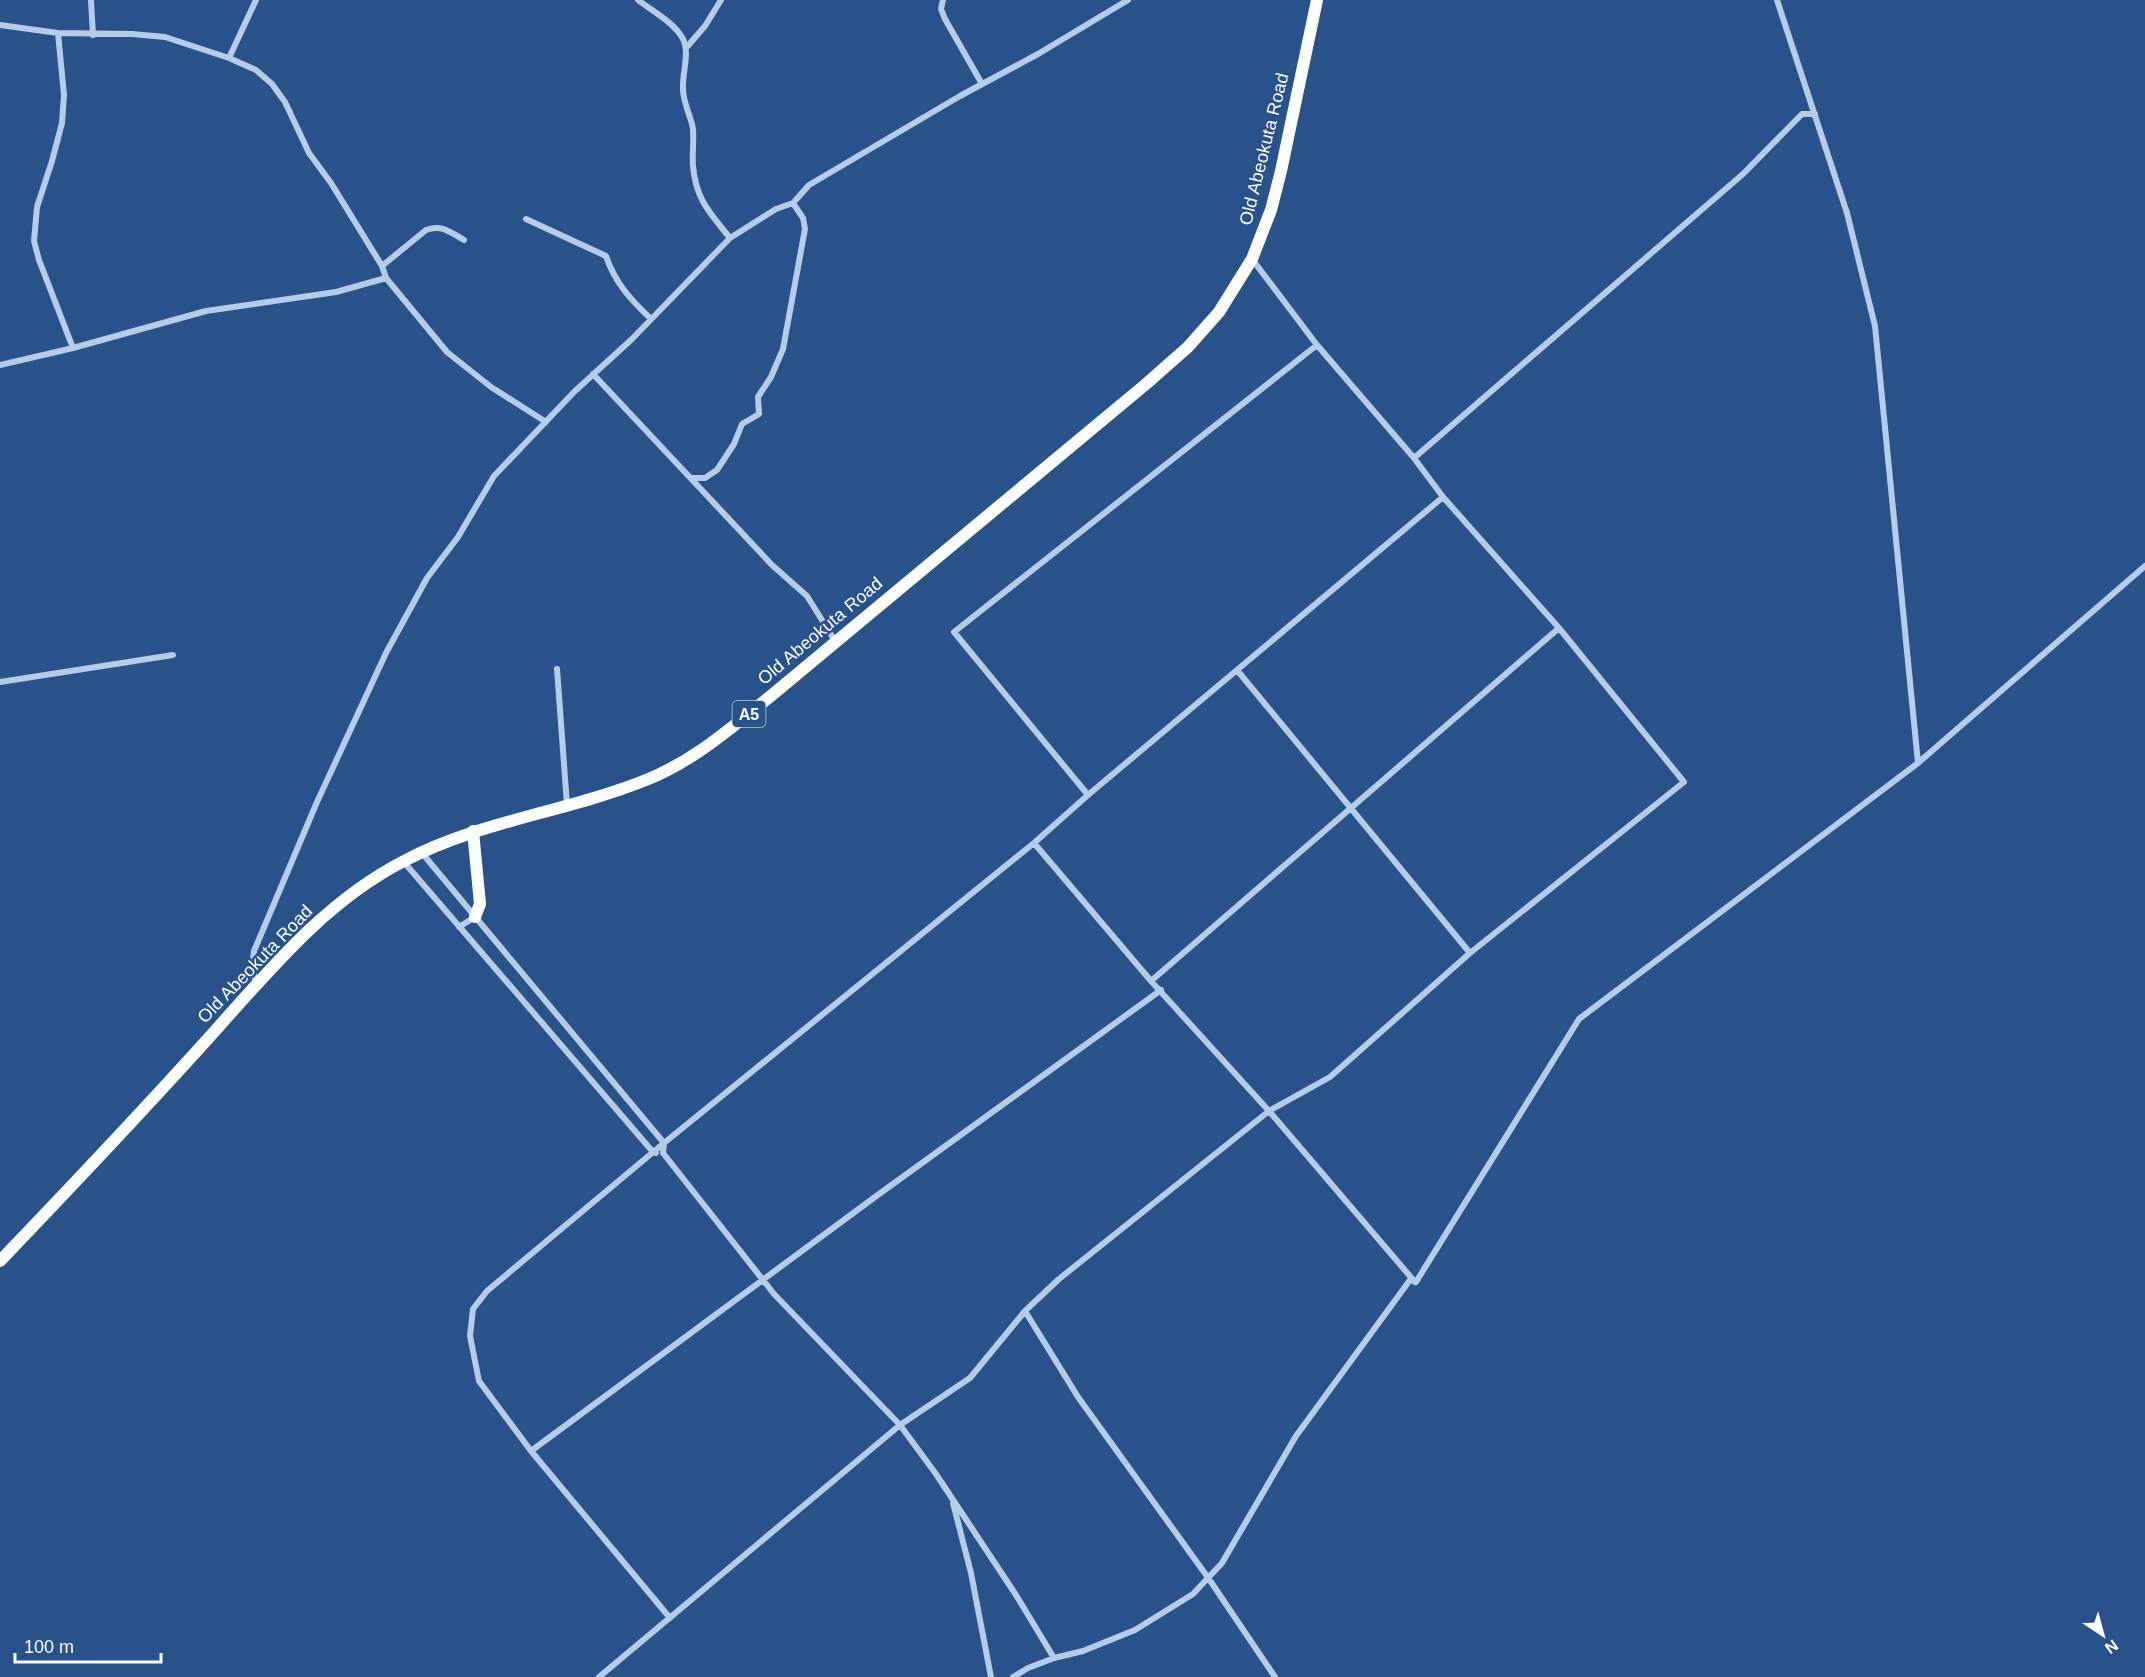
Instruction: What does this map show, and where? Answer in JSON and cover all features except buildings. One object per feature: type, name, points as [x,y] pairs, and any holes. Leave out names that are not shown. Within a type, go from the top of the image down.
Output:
[{"type":"highway","name":"Old Abeokuta Road","points":[[0,1262],[168,1083],[292,945],[366,883],[403,861],[473,831],[567,806],[647,780],[686,761],[722,735],[1188,347],[1219,312],[1252,259],[1271,210],[1317,0]]},
{"type":"highway","points":[[473,831],[480,904],[475,917]]},
{"type":"street","points":[[91,0],[93,35]]},
{"type":"street","points":[[229,58],[256,0]]},
{"type":"street","points":[[638,0],[677,31],[683,39],[686,48],[683,90],[692,121],[696,185],[700,198],[730,238]]},
{"type":"street","points":[[686,48],[705,26],[721,0]]},
{"type":"street","points":[[943,0],[941,9],[945,19],[982,84]]},
{"type":"street","points":[[256,984],[252,967],[254,951],[322,791],[386,653],[427,578],[458,537],[494,476],[730,238],[776,209],[793,203],[809,185],[1128,0]]},
{"type":"street","points":[[1776,0],[1847,213],[1875,326],[1918,763]]},
{"type":"street","points":[[0,26],[58,33],[165,37],[229,58],[256,70],[272,84],[285,102],[309,153],[331,183],[382,266],[386,278],[447,351],[491,387],[546,422]]},
{"type":"street","points":[[58,33],[64,95],[62,123],[36,207],[34,241],[39,260],[73,348]]},
{"type":"street","points":[[1414,458],[1743,174],[1802,114],[1815,114]]},
{"type":"street","points":[[691,478],[705,478],[717,470],[734,444],[742,424],[759,414],[758,398],[771,377],[783,349],[804,229],[803,218],[793,203]]},
{"type":"street","points":[[526,219],[606,256],[611,273],[625,294],[651,319]]},
{"type":"street","points":[[382,266],[426,230],[434,227],[443,227],[464,240]]},
{"type":"street","points":[[599,1677],[900,1425],[970,1378],[1025,1311],[1059,1279],[1269,1112],[1330,1077],[1470,953],[1684,782],[1558,628],[1443,497],[1414,458],[1317,345],[1252,259]]},
{"type":"street","points":[[0,365],[206,312],[336,292],[386,278]]},
{"type":"street","points":[[1088,795],[954,632],[1317,345]]},
{"type":"street","points":[[593,374],[772,565],[807,596],[835,641]]},
{"type":"street","points":[[669,1618],[531,1451],[479,1382],[470,1336],[473,1309],[487,1292],[653,1152],[1034,843],[1443,497]]},
{"type":"street","points":[[1416,1282],[1579,1019],[1918,763],[2145,566]]},
{"type":"street","points":[[1151,981],[1558,628]]},
{"type":"street","points":[[0,682],[173,655]]},
{"type":"street","points":[[557,669],[567,806]]},
{"type":"street","points":[[1237,670],[1470,953]]},
{"type":"street","points":[[1034,843],[1151,981],[1269,1112],[1416,1282]]},
{"type":"street","points":[[421,853],[664,1143],[663,1153],[762,1280],[900,1425],[1016,1595],[1054,1658]]},
{"type":"street","points":[[403,861],[653,1152],[663,1153]]},
{"type":"street","points":[[459,927],[475,917]]},
{"type":"street","points":[[531,1451],[1161,990]]},
{"type":"street","points":[[1013,1677],[1028,1668],[1054,1658],[1083,1651],[1135,1630],[1193,1594],[1209,1579],[1226,1556],[1296,1436],[1315,1408],[1410,1280],[1416,1282]]},
{"type":"street","points":[[1025,1311],[1078,1397],[1209,1579],[1275,1677]]},
{"type":"street","points":[[951,1497],[971,1572],[991,1677]]}]
